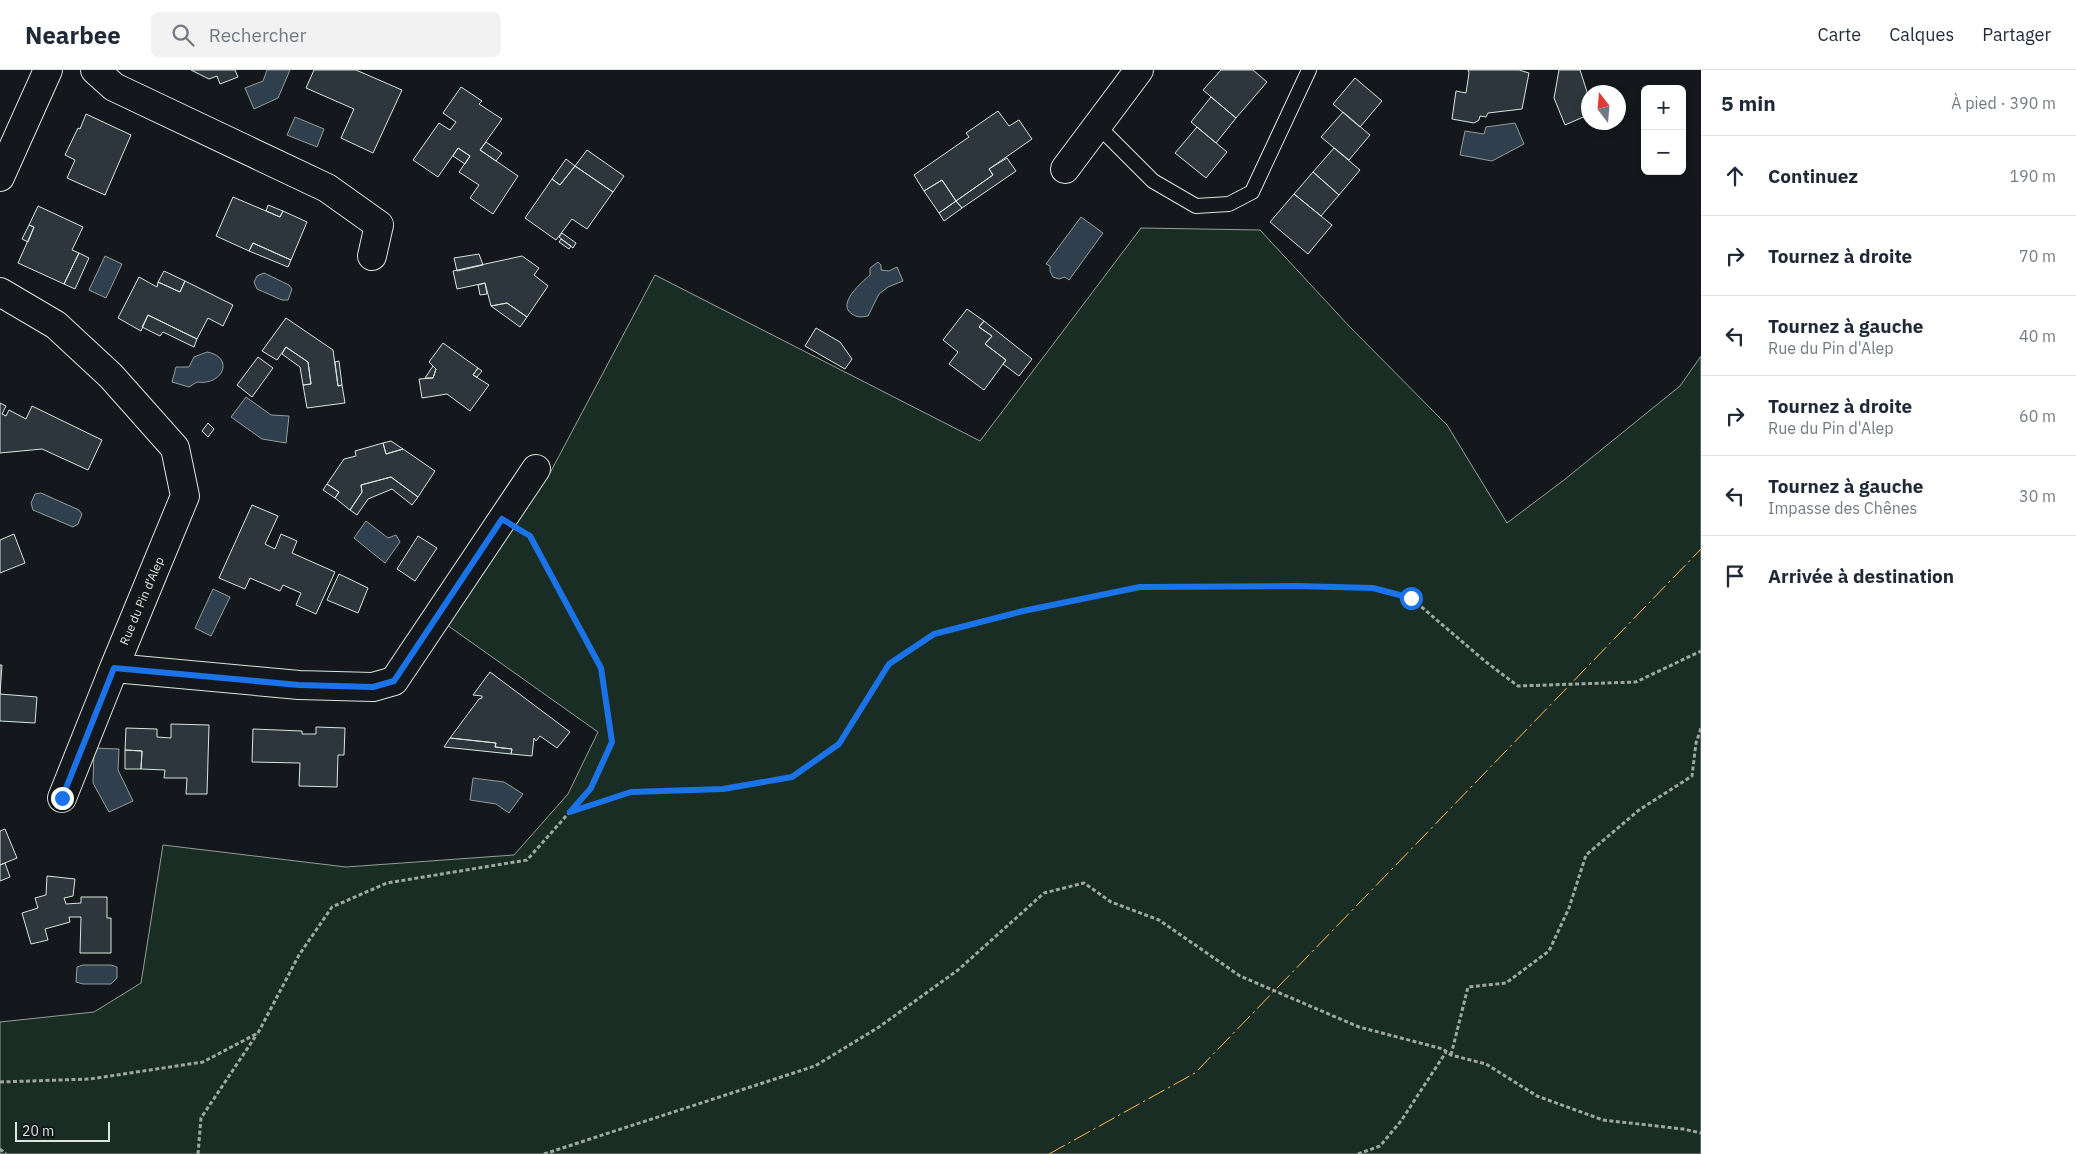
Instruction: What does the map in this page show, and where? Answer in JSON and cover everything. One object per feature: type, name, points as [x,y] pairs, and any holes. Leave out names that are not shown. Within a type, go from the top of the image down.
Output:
[{"type":"street","points":[[0,177],[48,70]]},
{"type":"street","points":[[95,70],[114,87],[327,188],[379,225],[372,256]]},
{"type":"street","points":[[1065,169],[1139,70]]},
{"type":"street","name":"Rue du Pin d'Alep","points":[[0,292],[56,325],[111,376],[175,448],[185,496],[62,798]]},
{"type":"street","points":[[114,668],[299,685],[373,687],[394,681],[536,469]]},
{"type":"lane","points":[[1098,126],[1153,181],[1196,206],[1229,204],[1252,192],[1309,70]]},
{"type":"path","points":[[198,1154],[201,1118],[258,1033],[299,954],[332,907],[386,883],[527,860],[591,788],[612,742],[601,668],[530,536],[502,519]]},
{"type":"path","points":[[570,812],[631,792],[723,789],[792,777],[839,744],[889,664],[934,634],[1023,611],[1140,587],[1296,586],[1373,588],[1411,598],[1486,662],[1518,686],[1636,682],[1701,651]]},
{"type":"path","points":[[1451,1055],[1468,987],[1506,983],[1549,951],[1569,908],[1586,855],[1639,810],[1692,776],[1696,743],[1701,728]]},
{"type":"path","points":[[544,1154],[815,1066],[879,1028],[958,970],[1044,893],[1084,883],[1111,902],[1160,920],[1240,976],[1358,1027],[1443,1049],[1451,1055],[1486,1064],[1537,1096],[1603,1120],[1683,1129],[1701,1133]]},
{"type":"path","points":[[0,1082],[90,1079],[203,1062],[258,1033]]},
{"type":"path","points":[[1358,1154],[1380,1146],[1401,1121],[1446,1052]]},
{"type":"path","points":[[0,1149],[6,1154]]},
{"type":"green space","points":[[1141,228],[1260,230],[1349,326],[1447,425],[1507,523],[1564,480],[1680,386],[1701,356],[1701,1154],[0,1154],[0,1022],[94,1012],[141,983],[163,845],[346,867],[514,855],[568,794],[598,732],[447,625],[550,473],[655,275],[980,441]]},
{"type":"water","points":[[267,70],[290,70],[278,98],[254,109],[245,88],[263,81]]},
{"type":"water","points":[[295,117],[324,129],[317,147],[287,135]]},
{"type":"water","points":[[1515,123],[1524,144],[1492,161],[1460,155],[1465,131],[1484,134],[1486,127]]},
{"type":"water","points":[[1081,217],[1103,233],[1069,280],[1065,277],[1059,279],[1053,277],[1050,266],[1046,264]]},
{"type":"water","points":[[105,256],[122,264],[106,298],[89,290]]},
{"type":"water","points":[[878,262],[881,265],[881,270],[889,271],[897,267],[903,281],[888,287],[879,294],[868,316],[856,316],[848,310],[849,299],[852,293],[870,275],[870,268]]},
{"type":"water","points":[[264,273],[289,285],[292,289],[288,300],[282,300],[257,289],[254,282],[257,276]]},
{"type":"water","points":[[207,352],[221,359],[223,365],[219,376],[206,382],[197,382],[189,387],[172,382],[176,367],[189,367],[194,357]]},
{"type":"water","points":[[246,397],[271,415],[289,416],[286,443],[262,439],[231,417]]},
{"type":"water","points":[[41,493],[79,510],[82,514],[78,524],[73,527],[33,510],[31,503],[35,494]]},
{"type":"water","points":[[366,521],[388,538],[396,535],[400,542],[385,563],[354,538]]},
{"type":"water","points":[[213,589],[230,597],[211,636],[195,628]]},
{"type":"water","points":[[94,748],[119,749],[118,770],[133,801],[109,812],[93,783]]},
{"type":"water","points":[[473,778],[504,782],[523,794],[509,813],[496,804],[470,800]]},
{"type":"water","points":[[83,965],[111,965],[117,967],[117,978],[111,984],[83,984],[76,982],[77,967]]},
{"type":"building","points":[[191,70],[235,70],[238,77],[220,84],[217,76],[209,79]]},
{"type":"building","points":[[314,70],[356,70],[402,90],[373,153],[341,138],[354,109],[306,88]]},
{"type":"building","points":[[1221,70],[1253,70],[1267,82],[1236,118],[1203,90]]},
{"type":"building","points":[[1468,70],[1519,70],[1529,73],[1522,109],[1488,113],[1486,117],[1480,116],[1479,120],[1474,123],[1452,119],[1456,91],[1466,93]]},
{"type":"building","points":[[1559,70],[1580,70],[1585,85],[1581,85],[1581,118],[1565,125],[1554,98]]},
{"type":"building","points":[[1355,78],[1382,101],[1360,127],[1333,104]]},
{"type":"building","points":[[461,87],[482,101],[479,104],[502,119],[480,150],[518,176],[493,214],[470,198],[479,185],[459,172],[470,156],[458,148],[438,177],[413,160],[439,123],[450,130],[456,122],[443,113]]},
{"type":"building","points":[[1211,97],[1236,118],[1216,143],[1191,122]]},
{"type":"building","points":[[998,111],[1009,126],[1019,120],[1032,139],[989,169],[993,175],[956,201],[942,180],[924,191],[914,175],[969,137],[966,133]]},
{"type":"building","points":[[1343,112],[1370,135],[1349,160],[1321,137]]},
{"type":"building","points":[[86,114],[131,135],[105,195],[67,178],[75,160],[65,155]]},
{"type":"building","points":[[1197,127],[1227,152],[1206,178],[1175,153]]},
{"type":"building","points":[[486,142],[502,153],[496,161],[480,150]]},
{"type":"building","points":[[458,148],[470,156],[465,164],[453,156]]},
{"type":"building","points":[[1334,148],[1360,170],[1339,195],[1313,172]]},
{"type":"building","points":[[587,150],[624,176],[613,192],[575,166]]},
{"type":"building","points":[[1007,158],[1016,171],[962,208],[956,201],[993,175],[989,169]]},
{"type":"building","points":[[566,159],[575,166],[560,185],[552,179]]},
{"type":"building","points":[[575,166],[613,192],[587,229],[572,219],[556,240],[525,218],[552,179],[560,185]]},
{"type":"building","points":[[1313,172],[1339,195],[1321,216],[1294,194]]},
{"type":"building","points":[[942,180],[956,201],[939,213],[924,191]]},
{"type":"building","points":[[1294,194],[1332,225],[1308,254],[1270,222]]},
{"type":"building","points":[[233,197],[280,217],[283,211],[307,222],[291,260],[253,243],[249,251],[216,236]]},
{"type":"building","points":[[956,201],[962,208],[944,221],[939,213]]},
{"type":"building","points":[[268,205],[283,211],[280,217],[266,211]]},
{"type":"building","points":[[38,206],[83,227],[72,250],[79,253],[64,284],[18,263],[34,227],[29,225]]},
{"type":"building","points":[[29,225],[34,227],[28,242],[22,239]]},
{"type":"building","points":[[562,233],[576,243],[573,248],[559,237]]},
{"type":"building","points":[[561,239],[571,246],[569,249],[559,242]]},
{"type":"building","points":[[253,243],[291,260],[288,267],[249,251]]},
{"type":"building","points":[[79,253],[89,258],[75,289],[64,284]]},
{"type":"building","points":[[479,254],[483,265],[457,271],[454,258]]},
{"type":"building","points":[[522,256],[539,268],[534,275],[548,286],[527,317],[507,303],[491,306],[485,283],[457,289],[453,271]]},
{"type":"building","points":[[164,271],[185,281],[180,292],[158,282]]},
{"type":"building","points":[[139,277],[157,287],[158,282],[180,292],[185,281],[233,305],[223,326],[208,318],[197,339],[148,315],[141,331],[118,318]]},
{"type":"building","points":[[485,283],[487,294],[480,295],[478,285]]},
{"type":"building","points":[[507,303],[527,317],[520,327],[491,306]]},
{"type":"building","points":[[967,309],[984,321],[979,327],[992,336],[985,344],[1006,360],[984,390],[949,364],[958,352],[943,340]]},
{"type":"building","points":[[148,315],[197,339],[194,347],[163,332],[160,336],[142,327]]},
{"type":"building","points":[[286,318],[333,350],[338,386],[342,385],[345,403],[307,408],[303,385],[311,384],[308,362],[286,347],[277,360],[262,351]]},
{"type":"building","points":[[984,321],[1032,359],[1019,376],[1003,364],[1006,360],[985,344],[992,336],[979,327]]},
{"type":"building","points":[[816,328],[840,342],[852,359],[845,369],[805,346]]},
{"type":"building","points":[[443,343],[478,368],[473,375],[489,385],[470,411],[447,394],[422,398],[419,379],[433,378],[436,369],[429,362]]},
{"type":"building","points":[[286,347],[308,362],[311,384],[303,385],[300,367],[282,354]]},
{"type":"building","points":[[258,357],[273,368],[252,397],[237,385]]},
{"type":"building","points":[[339,361],[342,385],[338,386],[335,362]]},
{"type":"building","points":[[433,366],[436,369],[433,378],[425,378]]},
{"type":"building","points":[[478,368],[482,371],[477,377],[473,375]]},
{"type":"building","points":[[0,403],[6,406],[2,414],[6,416],[9,410],[26,419],[32,406],[102,440],[88,470],[42,449],[0,453]]},
{"type":"building","points":[[208,423],[214,429],[208,437],[202,431]]},
{"type":"building","points":[[391,441],[403,449],[386,454],[383,443]]},
{"type":"building","points":[[383,443],[386,454],[403,449],[435,471],[418,497],[391,477],[361,485],[362,492],[350,510],[335,498],[339,492],[327,484],[344,459],[356,456],[355,451]]},
{"type":"building","points":[[391,477],[418,497],[412,505],[392,489],[368,499],[357,515],[350,510],[362,492],[361,485]]},
{"type":"building","points":[[327,484],[339,492],[335,498],[323,490]]},
{"type":"building","points":[[252,505],[278,516],[265,544],[275,549],[281,534],[297,541],[292,553],[335,572],[316,614],[296,605],[301,593],[283,585],[280,591],[250,578],[245,589],[219,578]]},
{"type":"building","points":[[14,534],[25,563],[0,573],[0,540]]},
{"type":"building","points":[[418,536],[437,548],[415,581],[397,569]]},
{"type":"building","points":[[339,574],[368,588],[358,613],[327,600]]},
{"type":"building","points":[[0,665],[2,665],[0,694]]},
{"type":"building","points":[[490,672],[570,732],[557,748],[540,736],[536,741],[534,738],[532,756],[511,754],[512,749],[495,747],[496,743],[450,738],[479,699],[482,698],[482,696],[473,695]]},
{"type":"building","points":[[0,694],[37,697],[35,723],[0,721]]},
{"type":"building","points":[[171,724],[209,725],[207,794],[186,794],[187,778],[164,778],[165,770],[141,769],[142,751],[125,750],[126,728],[157,729],[157,737],[171,738]]},
{"type":"building","points":[[316,727],[345,728],[344,755],[338,755],[337,787],[299,786],[300,763],[252,762],[253,729],[302,731],[302,734],[316,734]]},
{"type":"building","points":[[450,738],[496,743],[495,747],[512,749],[511,754],[444,747]]},
{"type":"building","points":[[125,750],[142,751],[141,769],[125,769]]},
{"type":"building","points":[[5,829],[17,858],[0,865],[0,831]]},
{"type":"building","points":[[5,863],[10,877],[0,881],[0,865]]},
{"type":"building","points":[[47,876],[75,879],[73,896],[64,898],[66,904],[81,903],[81,897],[107,897],[107,918],[111,918],[111,953],[80,953],[81,917],[69,917],[70,922],[45,929],[48,940],[31,944],[22,913],[38,908],[35,898],[46,895]]},
{"type":"power","points":[[1049,1154],[1195,1073],[1701,549]]},
{"type":"route","points":[[62,798],[114,668],[299,685],[373,687],[394,681],[502,519],[530,536],[601,668],[612,742],[591,788],[570,812],[631,792],[723,789],[792,777],[839,744],[889,664],[934,634],[1023,611],[1140,587],[1296,586],[1373,588],[1411,598]]}]
